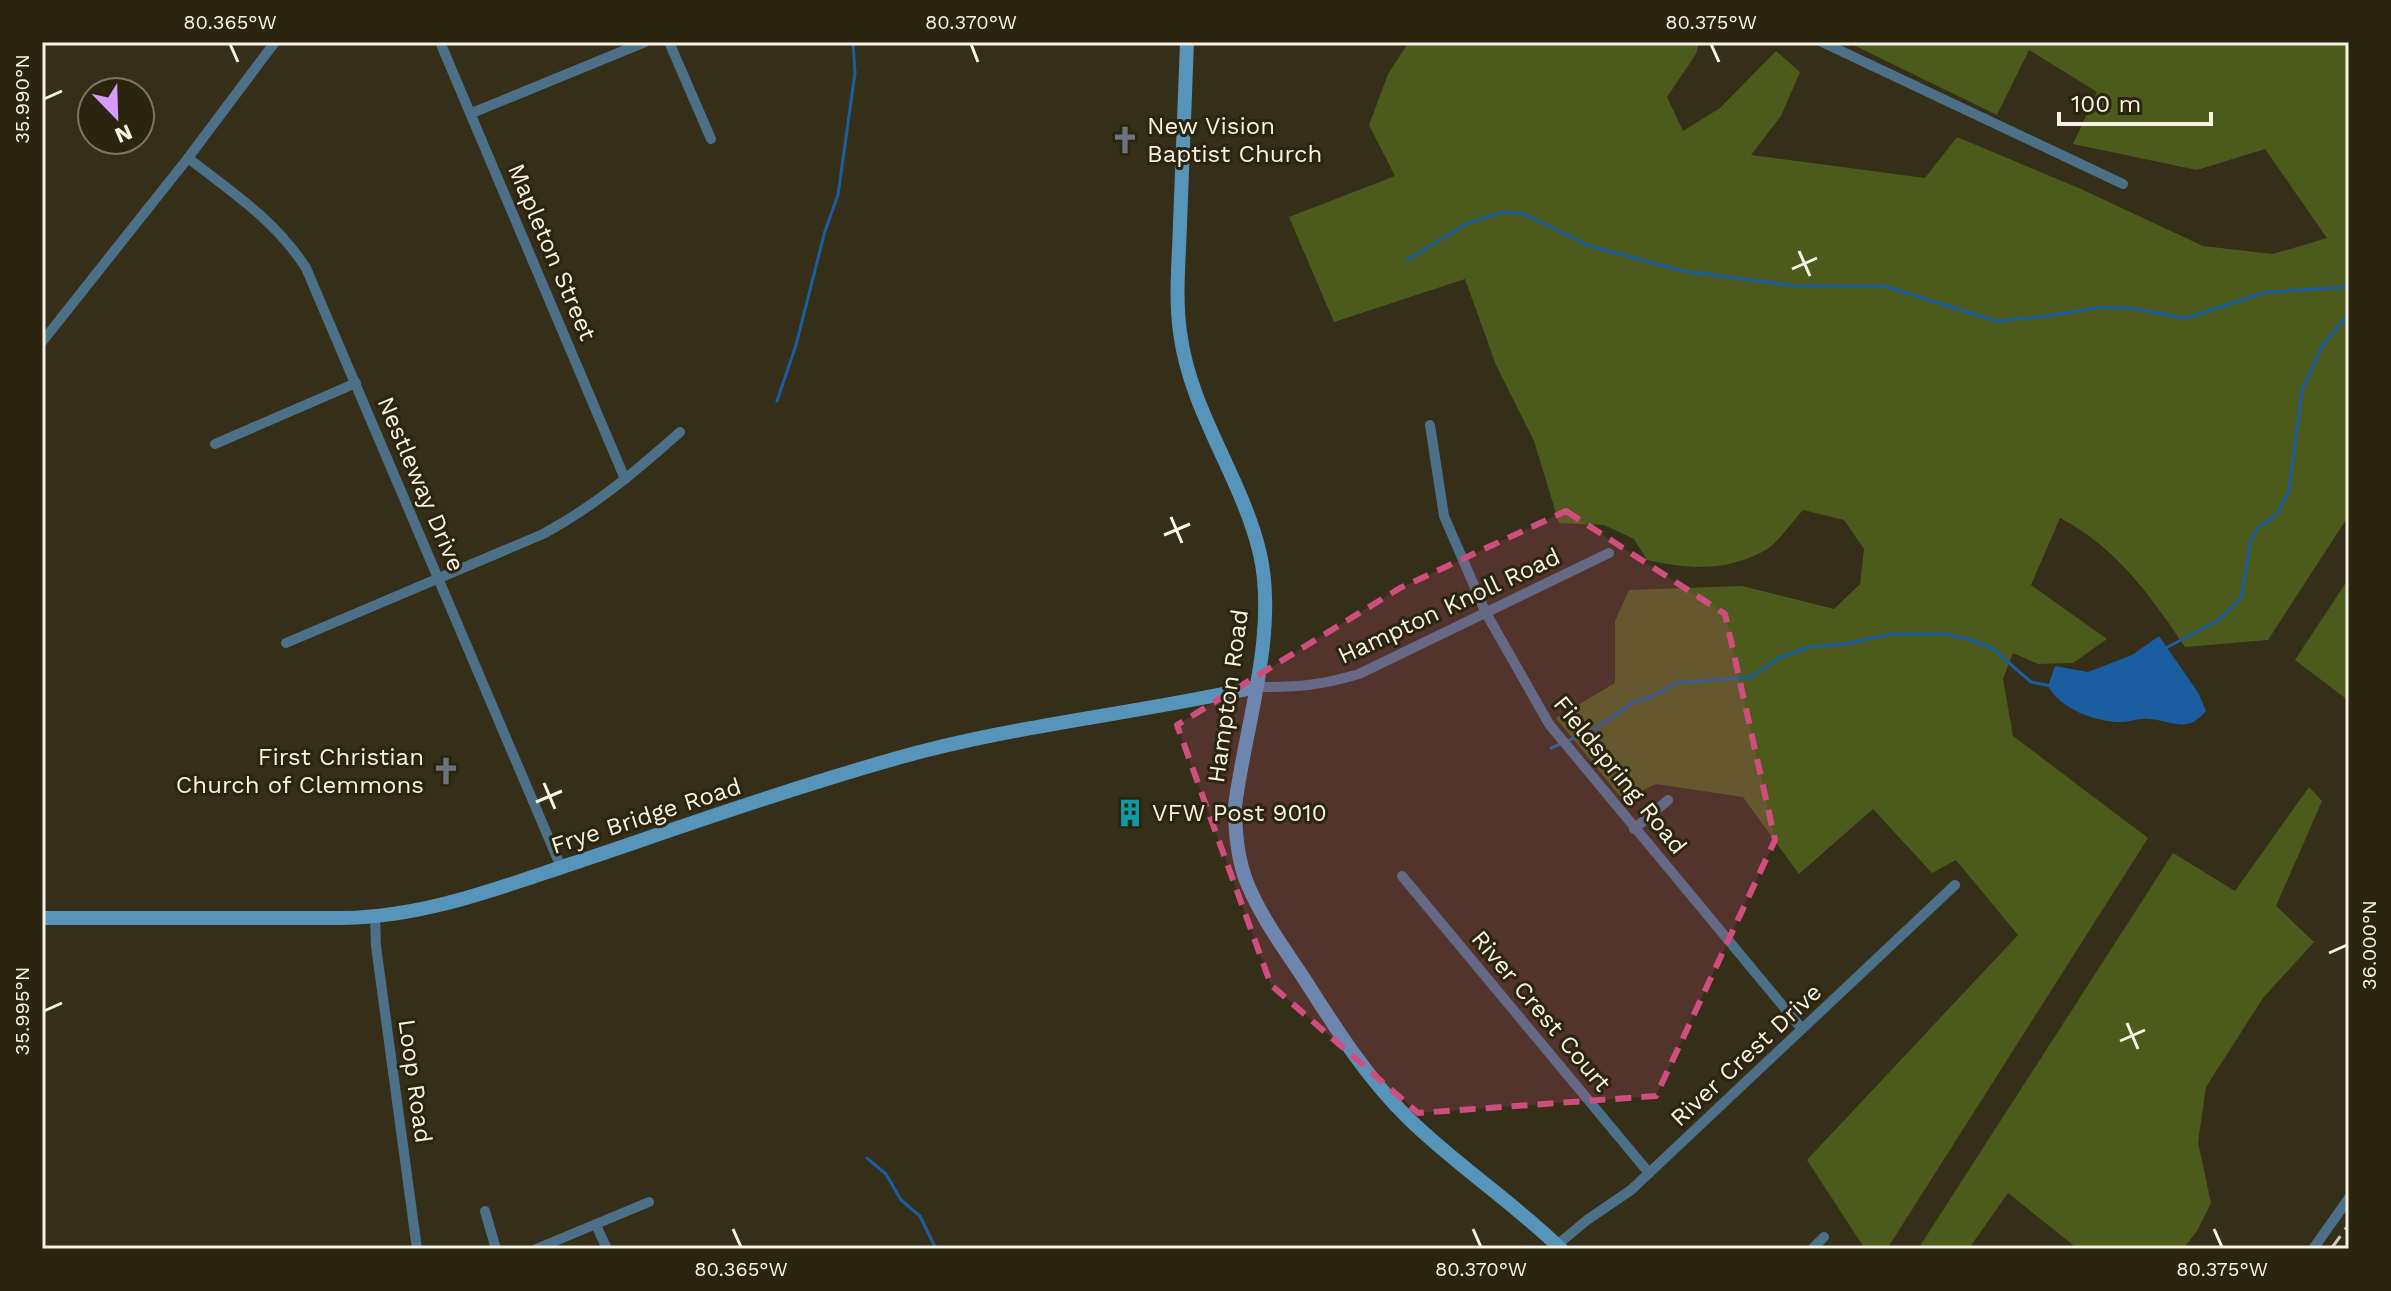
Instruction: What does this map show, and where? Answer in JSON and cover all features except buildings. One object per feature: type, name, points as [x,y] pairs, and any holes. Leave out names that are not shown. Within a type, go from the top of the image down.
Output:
[{"type":"main road","name":"Hampton Road","points":[[1187,42],[1179,262],[1180,333],[1195,395],[1253,529],[1265,587],[1256,687],[1238,777],[1235,828],[1242,867],[1265,918],[1344,1039],[1381,1089],[1419,1129],[1559,1247]]},
{"type":"main road","name":"Frye Bridge Road","points":[[42,918],[375,917],[444,905],[896,758],[1070,721],[1256,687]]},
{"type":"street","points":[[42,342],[188,158],[275,42]]},
{"type":"street","name":"Mapleton Street","points":[[440,42],[625,479]]},
{"type":"street","points":[[472,113],[645,42]]},
{"type":"street","points":[[669,42],[711,139]]},
{"type":"street","points":[[1822,42],[2123,184]]},
{"type":"street","name":"Nestleway Drive","points":[[188,158],[260,212],[295,250],[319,293],[561,867]]},
{"type":"street","points":[[215,444],[356,383]]},
{"type":"street","name":"Fieldspring Road","points":[[1430,425],[1444,516],[1486,613],[1549,724],[1802,1029]]},
{"type":"street","points":[[286,643],[543,534],[598,502],[680,432]]},
{"type":"street","name":"Hampton Knoll Road","points":[[1256,687],[1321,685],[1359,674],[1609,553]]},
{"type":"street","points":[[1634,829],[1668,800]]},
{"type":"street","name":"River Crest Court","points":[[1402,876],[1649,1173]]},
{"type":"street","name":"River Crest Drive","points":[[1559,1247],[1649,1173],[1955,885]]},
{"type":"street","name":"Loop Road","points":[[375,917],[376,946],[417,1249]]},
{"type":"street","points":[[2313,1249],[2349,1198]]},
{"type":"street","points":[[536,1249],[649,1202]]},
{"type":"street","points":[[485,1211],[496,1249]]},
{"type":"street","points":[[596,1225],[607,1249]]},
{"type":"street","points":[[1812,1249],[1824,1237]]},
{"type":"highlighted area","points":[[1566,511],[1725,614],[1775,840],[1656,1096],[1418,1113],[1271,985],[1177,725],[1400,588]]},
{"type":"green space","points":[[1409,42],[1699,42],[1696,54],[1667,97],[1683,131],[1720,108],[1776,51],[1800,72],[1781,116],[1751,155],[1925,178],[1957,137],[2081,189],[2203,246],[2273,254],[2327,238],[2265,149],[2197,170],[2073,144],[2097,92],[2029,50],[1997,115],[1847,42],[2349,42],[2349,515],[2268,640],[2185,647],[2131,574],[2099,544],[2060,518],[2031,585],[2107,639],[2073,663],[2038,664],[2013,653],[2003,679],[2013,736],[2148,838],[1887,1249],[1865,1249],[1807,1160],[2018,935],[1956,860],[1932,873],[1873,809],[1799,874],[1743,797],[1656,784],[1623,800],[1556,718],[1615,683],[1615,621],[1629,590],[1742,586],[1834,609],[1860,584],[1864,549],[1844,520],[1803,510],[1780,538],[1764,551],[1735,563],[1706,567],[1647,560],[1634,539],[1604,525],[1559,523],[1534,441],[1496,365],[1465,279],[1334,322],[1289,217],[1395,176],[1369,125],[1388,74]]},
{"type":"green space","points":[[2349,578],[2349,701],[2295,660]]},
{"type":"green space","points":[[2309,787],[2322,801],[2276,906],[2314,942],[2263,998],[2206,1087],[2198,1142],[2211,1203],[2197,1231],[2183,1249],[2078,1249],[2008,1193],[1970,1247],[1972,1249],[1918,1249],[2173,853],[2235,891]]},
{"type":"water","points":[[2159,636],[2199,694],[2206,711],[2193,722],[2103,720],[2071,708],[2048,686],[2055,666],[2088,672],[2132,655]]},
{"type":"waterway","points":[[777,401],[838,195],[855,73],[853,42]]},
{"type":"waterway","points":[[1407,260],[1468,223],[1503,212],[1524,214],[1590,246],[1683,271],[1796,286],[1884,286],[1996,321],[2102,307],[2130,308],[2186,318],[2266,292],[2349,287]]},
{"type":"waterway","points":[[2164,649],[2220,619],[2241,598],[2251,539],[2258,528],[2276,515],[2289,491],[2302,389],[2324,343],[2349,314]]},
{"type":"waterway","points":[[1551,748],[1595,729],[1632,703],[1676,683],[1751,677],[1779,658],[1809,647],[1844,644],[1892,634],[1946,634],[1968,639],[1992,648],[2031,682],[2052,686]]},
{"type":"waterway","points":[[867,1158],[886,1174],[901,1200],[920,1216],[936,1249]]},
{"type":"railway","points":[[2331,1249],[2349,1224]]},
{"type":"place","name":"New Vision Baptist Church","points":[[1125,140]]},
{"type":"place","name":"First Christian Church of Clemmons","points":[[446,771]]},
{"type":"place","name":"VFW Post 9010","points":[[1130,813]]}]
